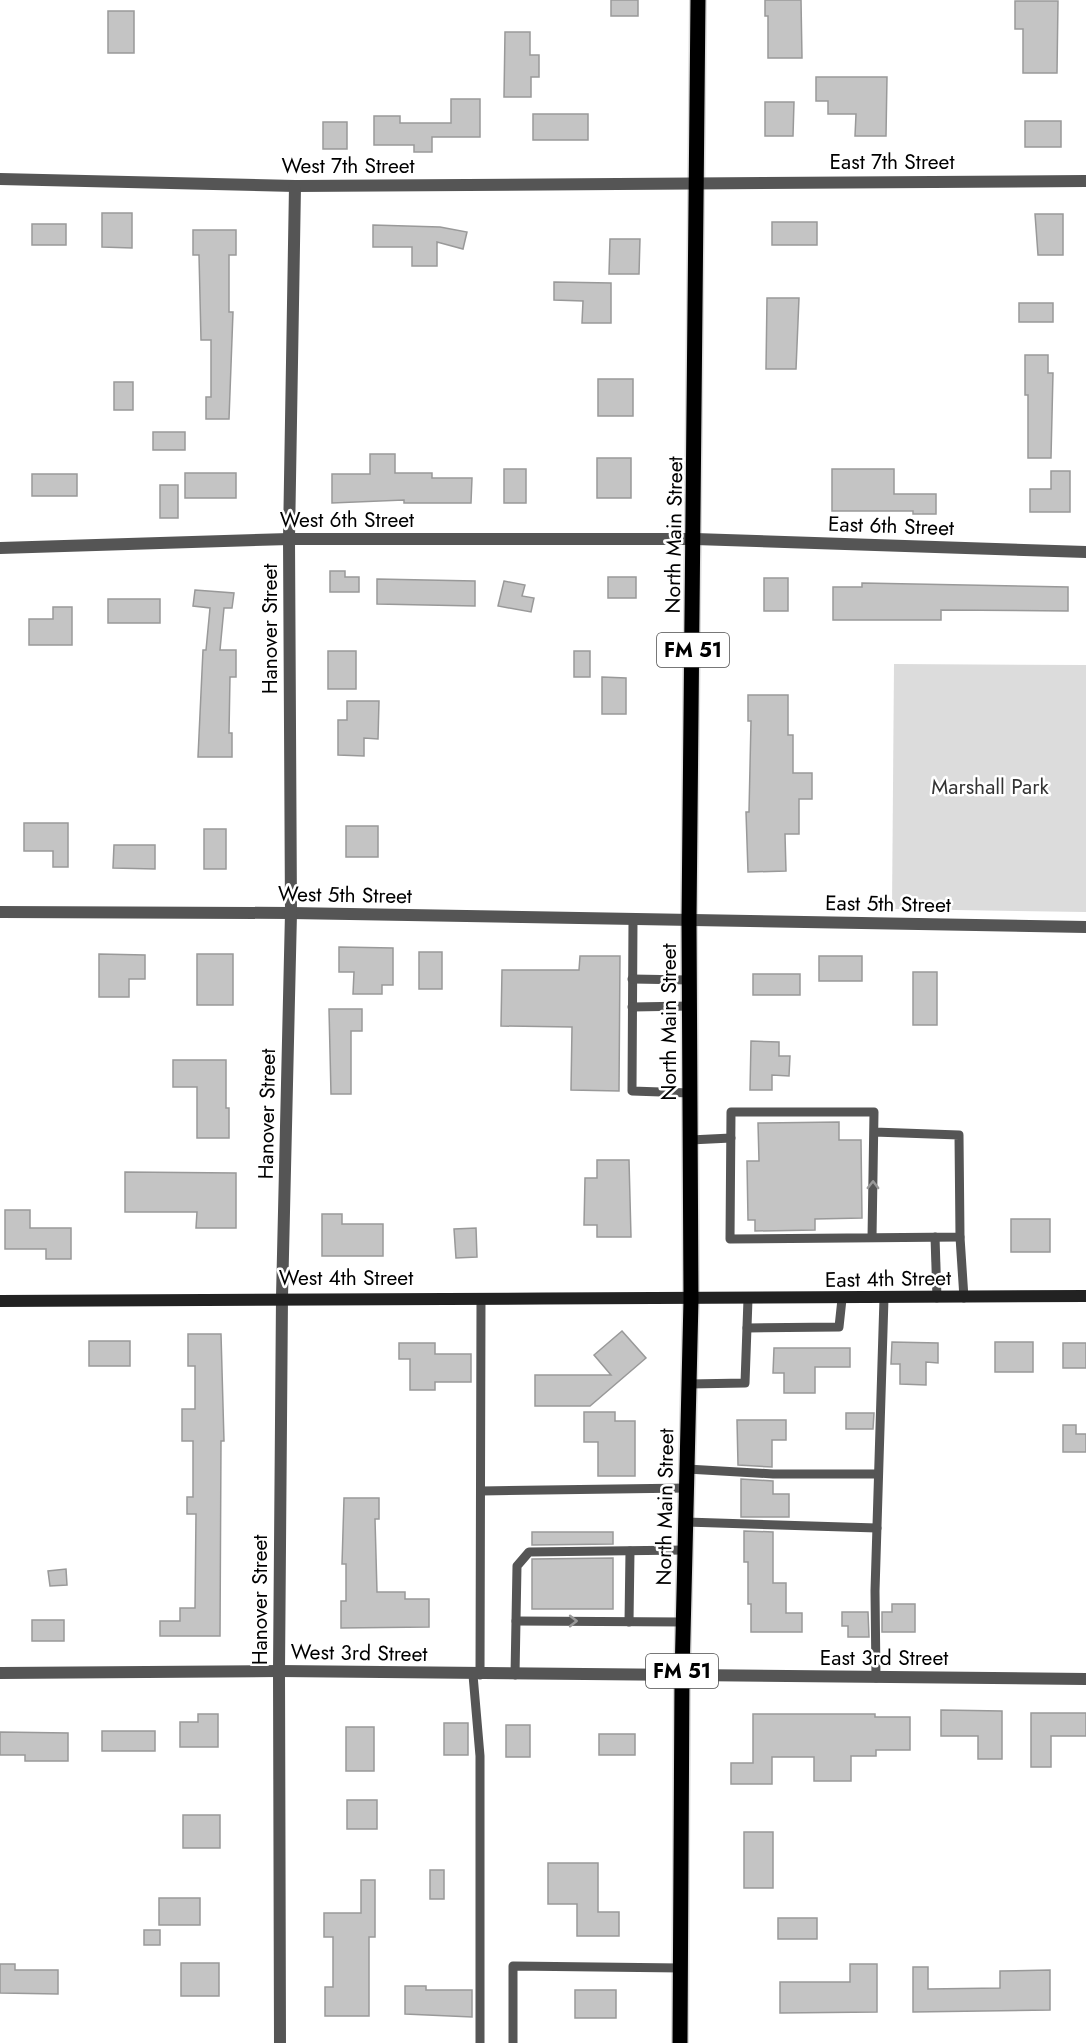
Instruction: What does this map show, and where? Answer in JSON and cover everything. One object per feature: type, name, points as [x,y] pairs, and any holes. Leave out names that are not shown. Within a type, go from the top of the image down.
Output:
[{"type":"main road","name":"North Main Street","points":[[680,2043],[682,1677],[691,1300],[689,921],[695,539],[698,0]]},
{"type":"main road","name":"East 4th Street","points":[[691,1300],[1086,1296]]},
{"type":"main road","name":"West 4th Street","points":[[0,1301],[282,1297],[691,1300]]},
{"type":"street","name":"West 7th Street","points":[[0,179],[295,186],[697,182]]},
{"type":"street","name":"East 7th Street","points":[[697,182],[1086,181]]},
{"type":"street","name":"Hanover Street","points":[[280,2043],[279,1671],[282,1297],[291,913],[289,539],[295,186]]},
{"type":"street","name":"West 6th Street","points":[[0,548],[289,539],[695,539]]},
{"type":"street","name":"East 6th Street","points":[[695,539],[1086,552]]},
{"type":"street","name":"West 5th Street","points":[[0,912],[291,913],[689,921]]},
{"type":"street","name":"East 5th Street","points":[[689,921],[1086,927]]},
{"type":"street","name":"West 3rd Street","points":[[0,1673],[279,1671],[682,1677]]},
{"type":"street","name":"East 3rd Street","points":[[682,1677],[1086,1679]]},
{"type":"lane","points":[[633,920],[632,1090],[690,1093]]},
{"type":"lane","points":[[632,979],[690,980]]},
{"type":"lane","points":[[632,1007],[690,1006]]},
{"type":"lane","points":[[872,1238],[874,1112],[773,1110],[731,1113],[730,1239],[960,1238]]},
{"type":"lane","points":[[874,1132],[959,1135],[960,1238],[964,1298]]},
{"type":"lane","points":[[690,1140],[731,1138]]},
{"type":"lane","points":[[935,1238],[937,1298]]},
{"type":"lane","points":[[876,1678],[878,1474],[884,1298]]},
{"type":"lane","points":[[480,2043],[480,1756],[476,1675],[481,1491],[481,1299]]},
{"type":"lane","points":[[689,1384],[745,1383],[748,1299]]},
{"type":"lane","points":[[747,1328],[839,1327],[842,1299]]},
{"type":"lane","points":[[687,1469],[773,1474],[878,1474]]},
{"type":"lane","points":[[481,1491],[687,1488]]},
{"type":"lane","points":[[686,1522],[877,1528]]},
{"type":"lane","points":[[515,1675],[517,1566],[530,1552],[685,1550]]},
{"type":"lane","points":[[628,1622],[630,1551]]},
{"type":"lane","points":[[516,1621],[683,1622]]},
{"type":"lane","points":[[513,2043],[513,1966],[681,1968]]},
{"type":"green space","name":"Marshall Park","points":[[894,664],[1086,665],[1086,912],[892,909]]},
{"type":"building","points":[[611,0],[638,0],[638,16],[611,16]]},
{"type":"building","points":[[765,0],[801,0],[802,58],[768,58],[768,16],[765,16]]},
{"type":"building","points":[[1015,1],[1058,1],[1057,73],[1023,73],[1023,29],[1015,29]]},
{"type":"building","points":[[108,11],[134,11],[134,53],[108,53]]},
{"type":"building","points":[[505,32],[530,32],[530,55],[539,55],[539,77],[531,77],[531,97],[504,97]]},
{"type":"building","points":[[816,77],[887,77],[886,136],[855,136],[856,114],[828,114],[828,101],[816,101]]},
{"type":"building","points":[[451,99],[480,99],[480,137],[432,137],[432,152],[414,152],[414,145],[374,145],[374,116],[400,116],[400,123],[451,123]]},
{"type":"building","points":[[765,102],[794,102],[793,136],[765,136]]},
{"type":"building","points":[[533,114],[588,114],[588,140],[533,140]]},
{"type":"building","points":[[1025,121],[1061,121],[1061,147],[1025,147]]},
{"type":"building","points":[[323,122],[347,122],[347,149],[323,149]]},
{"type":"building","points":[[102,213],[132,213],[132,248],[102,247]]},
{"type":"building","points":[[1035,214],[1063,214],[1063,255],[1038,255]]},
{"type":"building","points":[[772,222],[817,222],[817,245],[772,245]]},
{"type":"building","points":[[32,224],[66,224],[66,245],[32,245]]},
{"type":"building","points":[[373,225],[440,227],[467,232],[463,249],[437,242],[437,266],[412,266],[412,247],[373,247]]},
{"type":"building","points":[[193,230],[236,230],[236,255],[229,255],[229,312],[233,312],[229,419],[206,419],[206,397],[211,397],[211,340],[201,340],[199,255],[193,255]]},
{"type":"building","points":[[610,239],[640,239],[639,274],[609,274]]},
{"type":"building","points":[[554,282],[611,283],[611,323],[582,323],[583,301],[554,300]]},
{"type":"building","points":[[767,298],[799,298],[796,369],[766,369]]},
{"type":"building","points":[[1019,303],[1053,303],[1053,322],[1019,322]]},
{"type":"building","points":[[1025,355],[1048,355],[1048,373],[1053,373],[1051,458],[1028,458],[1028,395],[1025,395]]},
{"type":"building","points":[[598,379],[633,379],[633,416],[598,416]]},
{"type":"building","points":[[114,382],[133,382],[133,410],[114,410]]},
{"type":"building","points":[[153,432],[185,432],[185,450],[153,450]]},
{"type":"building","points":[[370,454],[395,454],[395,473],[432,473],[432,478],[472,478],[471,503],[404,503],[404,500],[332,503],[332,474],[370,474]]},
{"type":"building","points":[[597,458],[631,458],[631,498],[597,498]]},
{"type":"building","points":[[504,469],[526,469],[526,503],[504,503]]},
{"type":"building","points":[[832,469],[894,469],[894,494],[936,494],[936,514],[913,514],[913,511],[832,511]]},
{"type":"building","points":[[1051,471],[1070,471],[1070,512],[1030,512],[1030,489],[1051,489]]},
{"type":"building","points":[[185,473],[236,473],[236,498],[185,498]]},
{"type":"building","points":[[32,474],[77,474],[77,496],[32,496]]},
{"type":"building","points":[[160,485],[178,485],[178,518],[160,518]]},
{"type":"building","points":[[330,571],[345,571],[345,577],[359,577],[359,592],[330,592]]},
{"type":"building","points":[[608,577],[636,577],[636,598],[608,598]]},
{"type":"building","points":[[764,578],[788,578],[788,611],[764,611]]},
{"type":"building","points":[[377,579],[475,581],[475,606],[377,604]]},
{"type":"building","points":[[504,581],[525,585],[522,596],[534,598],[531,612],[498,606]]},
{"type":"building","points":[[862,583],[1068,587],[1068,611],[941,610],[941,620],[833,620],[833,587],[862,587]]},
{"type":"building","points":[[195,590],[234,593],[232,608],[224,608],[220,650],[236,650],[236,677],[230,677],[229,733],[232,733],[232,757],[198,757],[203,650],[206,650],[210,608],[193,606]]},
{"type":"building","points":[[108,599],[160,599],[160,623],[108,623]]},
{"type":"building","points":[[53,607],[72,607],[72,645],[29,645],[29,619],[53,619]]},
{"type":"building","points":[[328,651],[356,651],[356,689],[328,689]]},
{"type":"building","points":[[574,651],[590,651],[590,677],[574,677]]},
{"type":"building","points":[[602,677],[626,678],[626,714],[602,714]]},
{"type":"building","points":[[748,695],[788,695],[788,735],[793,735],[793,773],[812,773],[812,799],[799,799],[799,834],[785,834],[786,871],[748,872],[746,812],[749,812],[751,721],[748,721]]},
{"type":"building","points":[[347,701],[379,701],[378,739],[364,738],[364,756],[338,755],[338,720],[347,720]]},
{"type":"building","points":[[24,823],[68,823],[68,867],[53,867],[53,851],[24,851]]},
{"type":"building","points":[[346,826],[378,826],[378,857],[346,857]]},
{"type":"building","points":[[204,829],[226,829],[226,869],[204,869]]},
{"type":"building","points":[[114,845],[155,845],[155,869],[113,868]]},
{"type":"building","points":[[339,947],[393,948],[393,985],[382,985],[382,994],[353,994],[354,972],[339,972]]},
{"type":"building","points":[[419,952],[442,952],[442,989],[419,989]]},
{"type":"building","points":[[99,954],[145,955],[145,979],[129,979],[129,997],[99,997]]},
{"type":"building","points":[[197,954],[233,954],[233,1005],[197,1005]]},
{"type":"building","points":[[580,956],[620,956],[619,1091],[571,1090],[572,1027],[501,1026],[502,970],[579,970]]},
{"type":"building","points":[[819,956],[862,956],[862,981],[819,981]]},
{"type":"building","points":[[913,972],[937,972],[937,1025],[913,1025]]},
{"type":"building","points":[[753,974],[800,974],[800,995],[753,995]]},
{"type":"building","points":[[329,1009],[362,1009],[362,1031],[351,1031],[351,1094],[331,1094]]},
{"type":"building","points":[[751,1041],[779,1042],[779,1056],[790,1056],[789,1076],[772,1075],[772,1090],[750,1090]]},
{"type":"building","points":[[173,1060],[226,1060],[226,1108],[229,1108],[229,1138],[197,1138],[197,1087],[173,1087]]},
{"type":"building","points":[[839,1122],[839,1140],[861,1140],[862,1218],[815,1219],[815,1230],[755,1231],[755,1220],[748,1220],[747,1161],[759,1161],[758,1123]]},
{"type":"building","points":[[597,1160],[629,1160],[631,1237],[597,1237],[597,1225],[584,1225],[585,1178],[597,1178]]},
{"type":"building","points":[[125,1172],[236,1173],[236,1228],[196,1228],[197,1212],[125,1212]]},
{"type":"building","points":[[5,1210],[30,1210],[30,1228],[71,1228],[71,1259],[46,1259],[46,1249],[5,1249]]},
{"type":"building","points":[[322,1214],[342,1214],[342,1224],[383,1224],[383,1256],[322,1256]]},
{"type":"building","points":[[1011,1219],[1050,1219],[1050,1252],[1011,1252]]},
{"type":"building","points":[[476,1228],[477,1257],[456,1258],[454,1229]]},
{"type":"building","points":[[622,1331],[646,1358],[590,1406],[535,1406],[535,1375],[611,1375],[594,1355]]},
{"type":"building","points":[[188,1334],[221,1334],[224,1441],[221,1441],[220,1636],[160,1636],[160,1621],[180,1621],[180,1608],[195,1608],[196,1514],[187,1514],[187,1497],[193,1497],[193,1441],[182,1441],[182,1409],[195,1409],[195,1366],[188,1366]]},
{"type":"building","points":[[89,1341],[130,1341],[130,1366],[89,1366]]},
{"type":"building","points":[[892,1342],[938,1343],[938,1363],[926,1362],[926,1385],[900,1384],[900,1364],[891,1364]]},
{"type":"building","points":[[995,1342],[1033,1342],[1033,1372],[995,1372]]},
{"type":"building","points":[[399,1343],[435,1343],[435,1354],[471,1354],[471,1382],[435,1382],[435,1390],[410,1390],[410,1359],[399,1359]]},
{"type":"building","points":[[1063,1343],[1086,1343],[1086,1368],[1063,1368]]},
{"type":"building","points":[[774,1348],[850,1348],[850,1367],[815,1367],[815,1393],[784,1393],[784,1373],[773,1373]]},
{"type":"building","points":[[584,1412],[615,1412],[615,1421],[635,1421],[635,1476],[598,1476],[598,1442],[584,1442]]},
{"type":"building","points":[[846,1413],[874,1413],[873,1429],[846,1429]]},
{"type":"building","points":[[737,1420],[786,1420],[786,1440],[772,1440],[772,1467],[738,1465]]},
{"type":"building","points":[[1063,1425],[1076,1425],[1076,1434],[1086,1434],[1086,1452],[1063,1452]]},
{"type":"building","points":[[741,1479],[773,1481],[773,1494],[789,1494],[789,1517],[741,1517]]},
{"type":"building","points":[[344,1498],[379,1498],[379,1519],[375,1519],[377,1592],[405,1592],[405,1599],[429,1599],[429,1627],[341,1628],[341,1601],[346,1601],[346,1564],[342,1564]]},
{"type":"building","points":[[744,1531],[773,1532],[773,1583],[786,1583],[786,1613],[802,1613],[802,1632],[751,1632],[748,1562],[744,1562]]},
{"type":"building","points":[[532,1532],[613,1532],[613,1544],[532,1545]]},
{"type":"building","points":[[613,1558],[613,1609],[532,1609],[532,1559]]},
{"type":"building","points":[[66,1569],[67,1585],[50,1586],[48,1571]]},
{"type":"building","points":[[892,1604],[915,1604],[915,1632],[882,1632],[882,1612],[892,1612]]},
{"type":"building","points":[[842,1612],[868,1612],[869,1637],[848,1637],[848,1626],[842,1626]]},
{"type":"building","points":[[32,1620],[64,1620],[64,1641],[32,1641]]},
{"type":"building","points":[[941,1710],[1002,1711],[1002,1759],[978,1759],[978,1736],[941,1736]]},
{"type":"building","points":[[1031,1713],[1086,1713],[1086,1736],[1051,1736],[1051,1767],[1031,1767]]},
{"type":"building","points":[[198,1714],[218,1714],[218,1747],[180,1747],[180,1722],[198,1722]]},
{"type":"building","points":[[753,1714],[875,1714],[875,1717],[910,1717],[910,1750],[876,1750],[876,1756],[851,1756],[851,1781],[814,1781],[814,1757],[772,1757],[772,1784],[731,1784],[731,1763],[753,1763]]},
{"type":"building","points":[[444,1723],[468,1723],[468,1755],[444,1755]]},
{"type":"building","points":[[506,1725],[530,1725],[530,1757],[506,1757]]},
{"type":"building","points":[[346,1727],[374,1727],[374,1771],[346,1771]]},
{"type":"building","points":[[102,1731],[155,1731],[155,1751],[102,1751]]},
{"type":"building","points":[[0,1732],[68,1733],[68,1761],[25,1761],[25,1755],[0,1755]]},
{"type":"building","points":[[599,1734],[635,1734],[635,1755],[599,1755]]},
{"type":"building","points":[[347,1800],[377,1800],[377,1829],[347,1829]]},
{"type":"building","points":[[183,1815],[220,1815],[220,1848],[183,1848]]},
{"type":"building","points":[[744,1832],[773,1832],[773,1888],[744,1888]]},
{"type":"building","points":[[548,1863],[598,1863],[598,1912],[619,1912],[619,1936],[577,1936],[577,1904],[548,1904]]},
{"type":"building","points":[[430,1870],[444,1870],[444,1899],[430,1899]]},
{"type":"building","points":[[361,1880],[375,1880],[375,1937],[369,1937],[369,2016],[325,2016],[325,1987],[333,1987],[333,1937],[324,1937],[324,1913],[361,1913]]},
{"type":"building","points":[[159,1898],[200,1898],[200,1925],[159,1925]]},
{"type":"building","points":[[778,1918],[817,1918],[817,1939],[778,1939]]},
{"type":"building","points":[[144,1930],[160,1930],[160,1945],[144,1945]]},
{"type":"building","points":[[181,1963],[219,1963],[219,1996],[181,1996]]},
{"type":"building","points":[[0,1964],[15,1964],[15,1970],[58,1970],[58,1994],[0,1993]]},
{"type":"building","points":[[850,1964],[877,1964],[877,2012],[780,2013],[780,1982],[850,1982]]},
{"type":"building","points":[[913,1967],[928,1967],[928,1989],[1000,1988],[1000,1971],[1050,1970],[1050,2010],[913,2012]]},
{"type":"building","points":[[405,1986],[426,1986],[426,1990],[472,1990],[472,2017],[405,2014]]},
{"type":"building","points":[[575,1990],[616,1990],[616,2018],[575,2018]]}]
